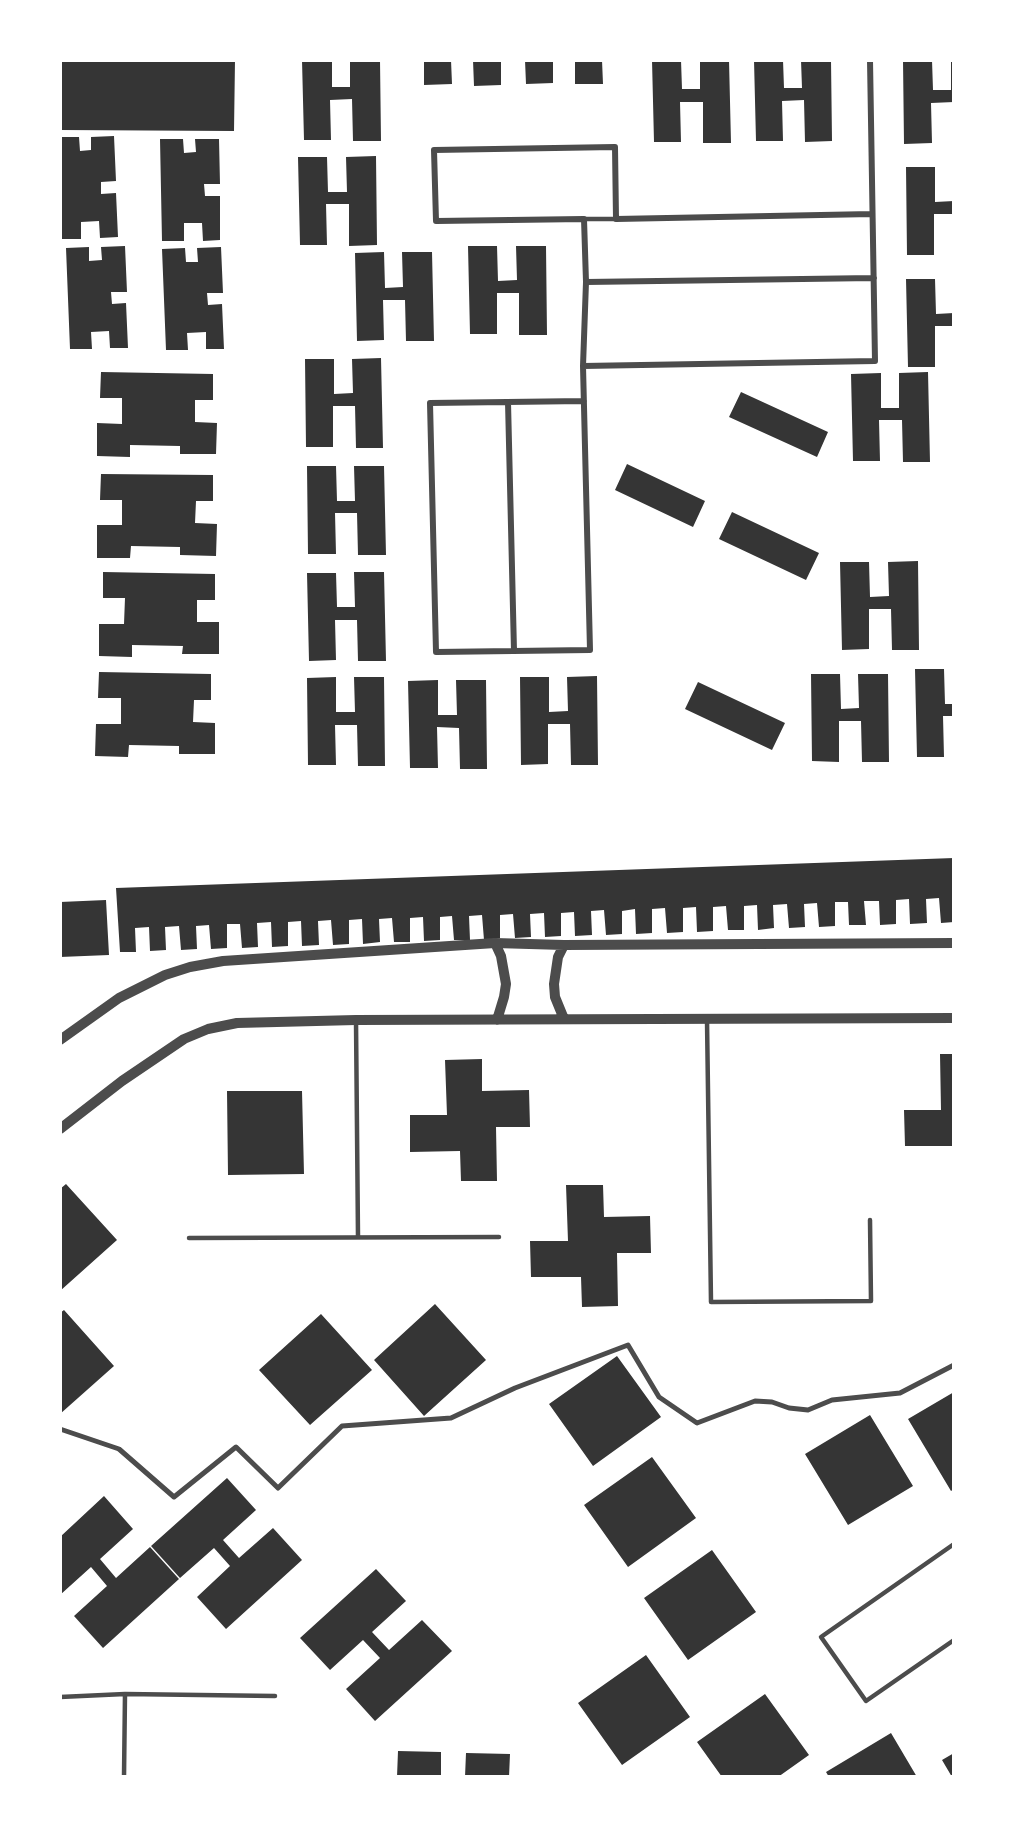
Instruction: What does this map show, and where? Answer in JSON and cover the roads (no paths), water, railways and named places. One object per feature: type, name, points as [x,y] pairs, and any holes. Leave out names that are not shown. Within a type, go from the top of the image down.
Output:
[{"type":"street","points":[[583,366],[875,362],[870,60]]},
{"type":"street","points":[[584,401],[430,403],[436,652],[590,650],[584,401],[583,366],[586,282],[584,219],[436,221],[434,150],[615,147],[616,219],[872,214]]},
{"type":"street","points":[[586,282],[874,278]]},
{"type":"street","points":[[508,402],[514,651]]},
{"type":"street","points":[[60,1040],[120,998],[165,975],[190,967],[223,961],[495,944],[954,943]]},
{"type":"street","points":[[495,944],[503,963],[506,984],[497,1020]]},
{"type":"street","points":[[564,945],[558,957],[554,984],[555,997],[564,1019]]},
{"type":"street","points":[[60,1129],[155,1057],[184,1039],[208,1029],[237,1023],[356,1020],[954,1018]]},
{"type":"street","points":[[60,1429],[119,1449],[174,1497],[236,1447],[278,1488],[342,1426],[451,1418],[515,1388],[628,1345],[659,1397],[698,1423],[755,1401],[772,1402],[789,1408],[808,1410],[832,1400],[900,1393],[954,1365]]},
{"type":"lane","points":[[584,219],[616,219]]},
{"type":"lane","points":[[356,1020],[358,1237]]},
{"type":"lane","points":[[707,1020],[711,1302],[871,1301],[870,1220]]},
{"type":"lane","points":[[189,1238],[499,1237]]},
{"type":"lane","points":[[954,1544],[821,1637],[866,1701],[954,1640]]},
{"type":"lane","points":[[124,1777],[125,1694]]},
{"type":"lane","points":[[60,1697],[125,1694],[275,1695]]}]
